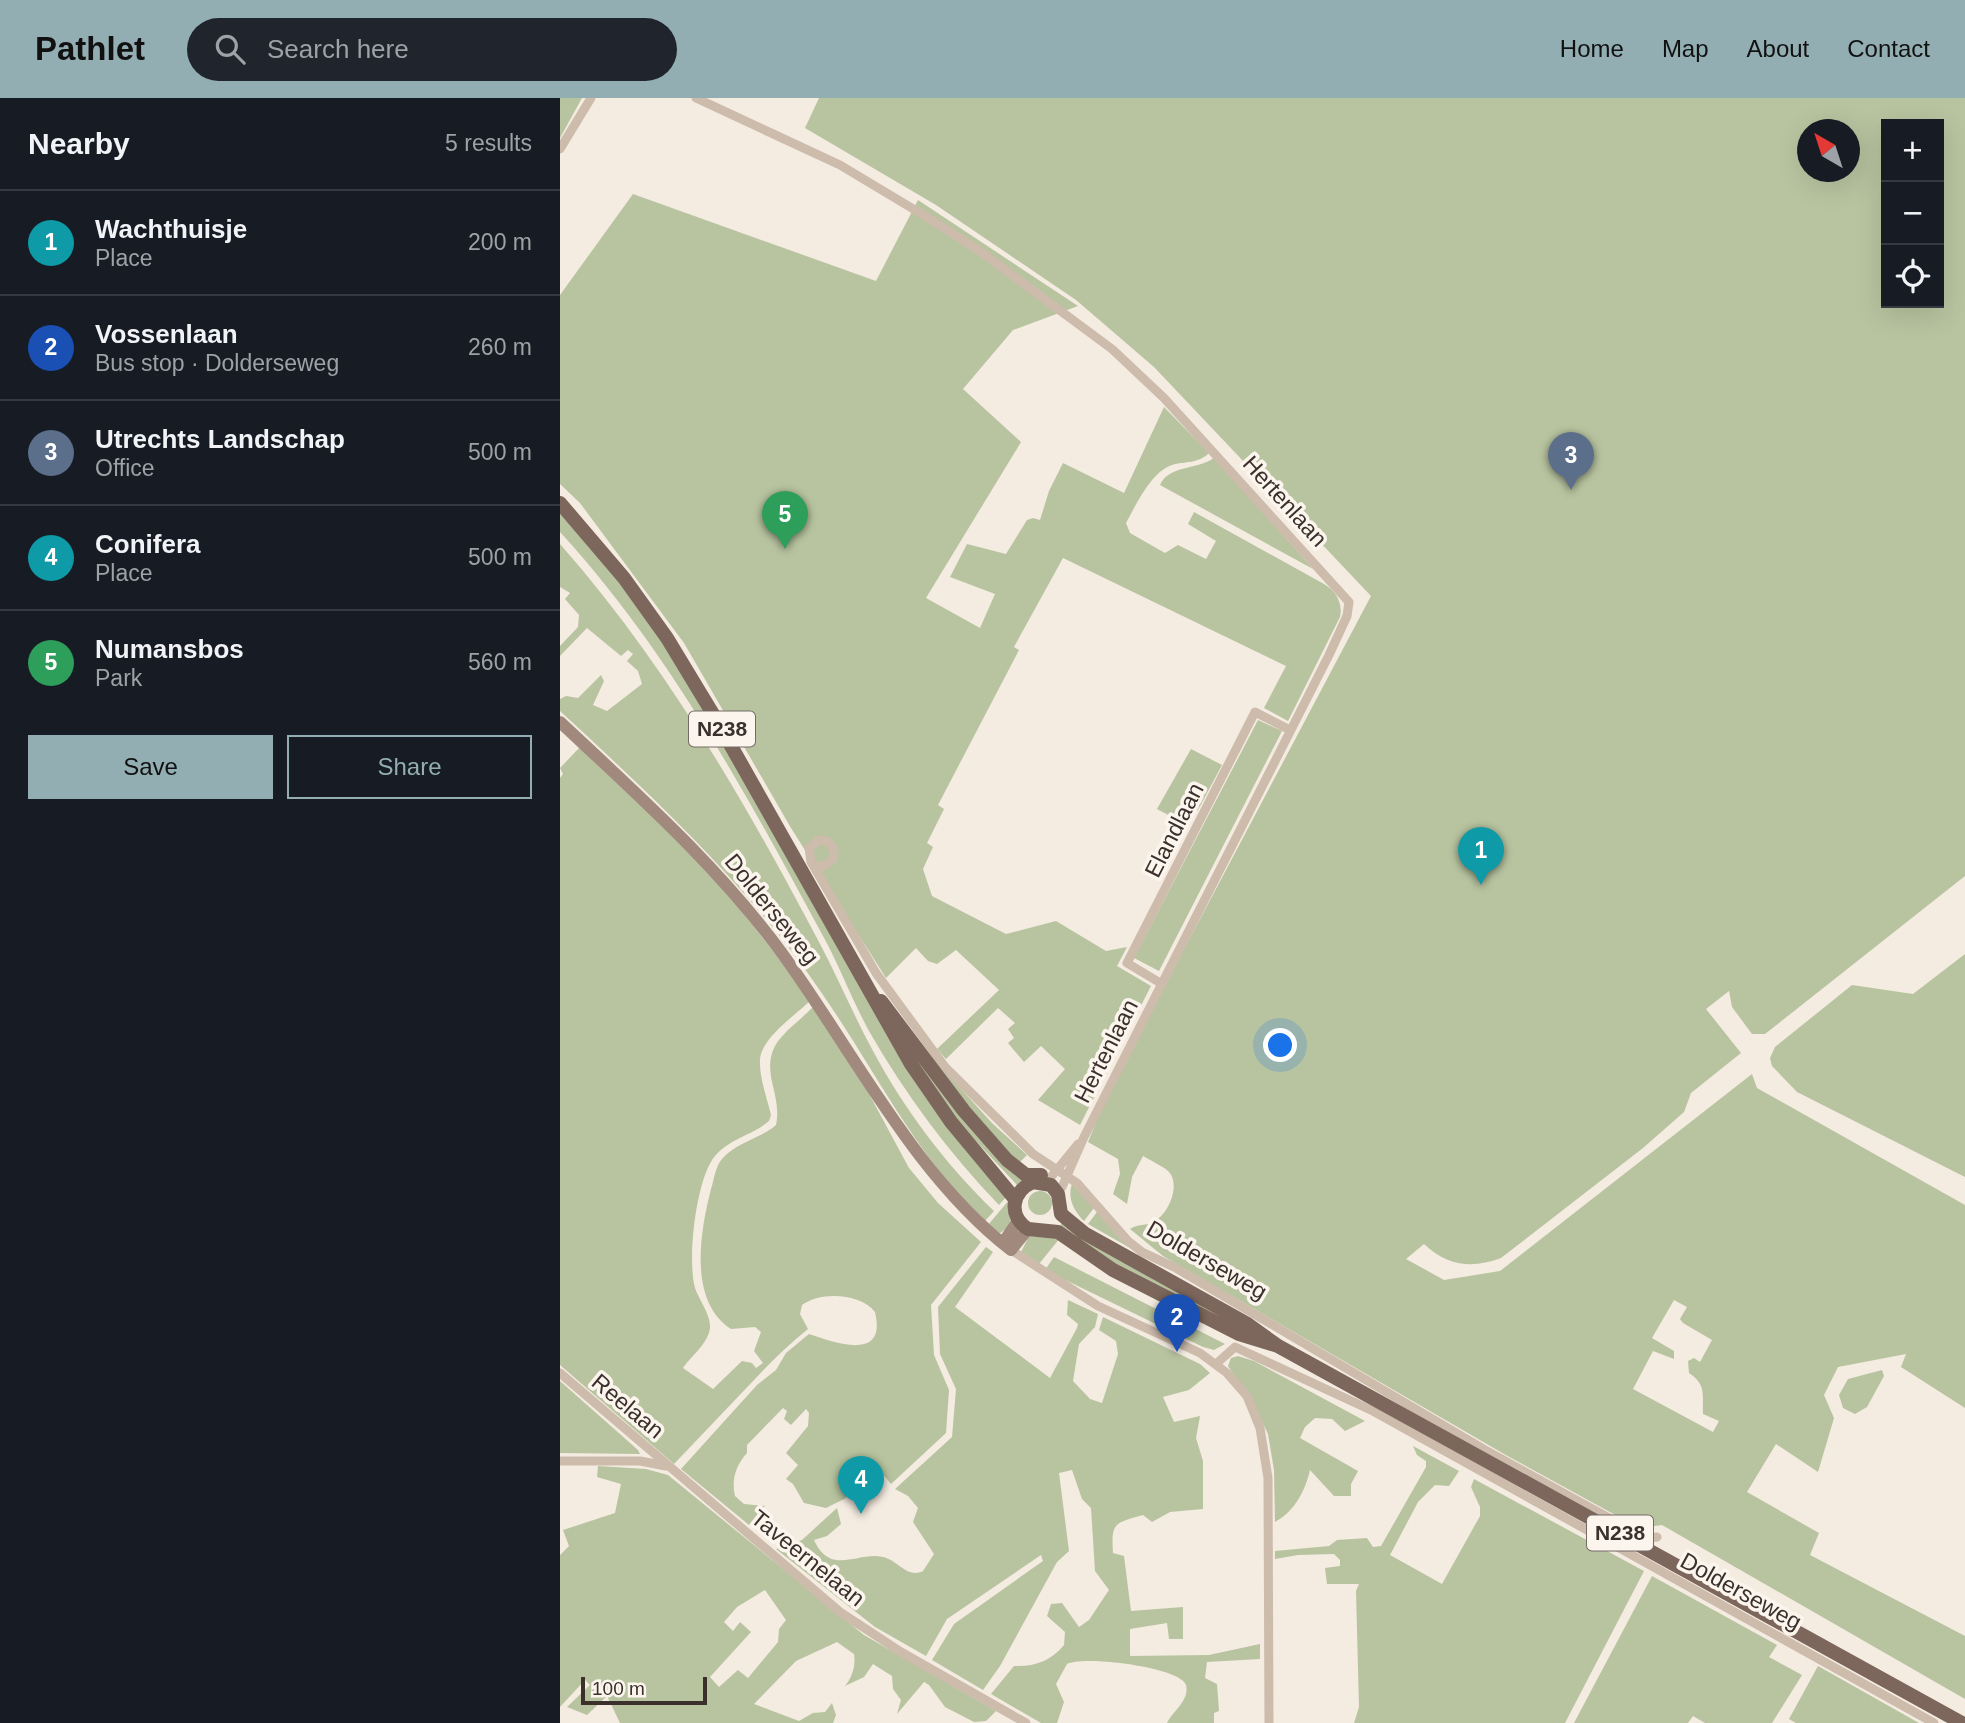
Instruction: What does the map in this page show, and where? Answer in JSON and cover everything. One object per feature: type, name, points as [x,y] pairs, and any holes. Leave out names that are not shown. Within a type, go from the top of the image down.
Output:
[{"type":"main road","name":"N238","points":[[560,503],[624,578],[667,638],[860,972],[885,1023],[926,1088],[1017,1195]]},
{"type":"main road","name":"Dolderseweg","points":[[560,722],[710,867],[783,954],[907,1137],[944,1186],[1007,1247]]},
{"type":"main road","name":"N238","points":[[860,972],[987,1137],[1021,1173],[1054,1177]]},
{"type":"main road","points":[[1007,1247],[1032,1227],[1049,1223],[1063,1211],[1054,1177],[1033,1182],[1017,1195],[1014,1209],[1032,1227]]},
{"type":"main road","name":"Dolderseweg","points":[[1063,1211],[1094,1236],[1246,1323],[1278,1346],[1962,1723]]},
{"type":"main road","name":"Dolderseweg","points":[[1032,1227],[1058,1232],[1113,1270],[1239,1334],[1278,1346]]},
{"type":"street","points":[[560,149],[591,98]]},
{"type":"street","name":"Hertenlaan","points":[[696,98],[840,165],[977,248],[1112,349],[1164,398],[1349,602],[1343,626],[1084,1137],[1054,1177]]},
{"type":"street","name":"Elandlaan","points":[[1162,984],[1127,963],[1255,712],[1290,730]]},
{"type":"street","name":"Dolderseweg","points":[[815,866],[876,973],[945,1067],[1054,1177],[1142,1252],[1176,1268],[1485,1450],[1629,1529],[1649,1538],[1657,1538]]},
{"type":"street","name":"Dolderseweg","points":[[1007,1247],[1098,1306],[1182,1344],[1216,1364],[1235,1347],[1373,1411],[1934,1723]]},
{"type":"street","points":[[1216,1364],[1247,1396],[1260,1428],[1265,1452],[1269,1723]]},
{"type":"street","name":"Reelaan","points":[[560,1373],[671,1468]]},
{"type":"street","name":"Taveernelaan","points":[[560,1461],[640,1461],[671,1468],[840,1612],[901,1652],[1026,1723]]},
{"type":"green space","points":[[560,98],[582,98],[560,138]]},
{"type":"green space","points":[[819,98],[1965,98],[1965,876],[1765,1034],[1752,1034],[1732,1007],[1729,991],[1706,1009],[1741,1053],[1691,1093],[1684,1112],[1643,1148],[1501,1258],[1480,1264],[1460,1263],[1442,1257],[1424,1244],[1406,1259],[1444,1280],[1500,1271],[1752,1074],[1757,1088],[1965,1205],[1965,1408],[1901,1367],[1906,1354],[1838,1367],[1824,1395],[1834,1418],[1818,1472],[1776,1444],[1747,1492],[1819,1533],[1810,1555],[1965,1636],[1965,1699],[1662,1525],[1639,1528],[1504,1454],[1163,1256],[1130,1229],[1151,1223],[1163,1214],[1173,1192],[1172,1177],[1168,1171],[1143,1156],[1132,1177],[1127,1204],[1113,1194],[1120,1174],[1118,1159],[1088,1142],[1109,1091],[1371,596],[1154,367],[1076,300],[936,205],[805,128]],"holes":[[[1674,1300],[1687,1307],[1680,1319],[1683,1323],[1712,1340],[1700,1362],[1694,1358],[1688,1361],[1689,1373],[1701,1386],[1703,1414],[1719,1421],[1713,1432],[1633,1389],[1653,1351],[1674,1359],[1674,1351],[1652,1338]]]},
{"type":"green space","points":[[633,194],[876,281],[918,200],[1078,306],[1013,330],[963,389],[1021,442],[926,598],[980,628],[995,594],[950,577],[967,544],[1006,554],[1027,520],[1040,520],[1049,491],[1063,463],[1124,493],[1164,407],[1209,453],[1196,461],[1172,465],[1157,474],[1126,523],[1130,533],[1165,553],[1178,545],[1206,559],[1216,541],[1188,524],[1194,512],[1324,584],[1338,598],[1340,617],[1288,721],[1264,708],[1286,666],[1063,558],[1014,647],[1019,650],[938,805],[944,809],[927,843],[933,847],[923,869],[932,896],[1006,934],[1056,921],[1106,951],[1127,947],[1117,966],[1151,986],[1080,1125],[1038,1100],[1065,1069],[1041,1046],[1024,1062],[1008,1043],[1014,1038],[1008,1029],[1015,1023],[998,1008],[946,1059],[937,1049],[999,990],[956,950],[937,964],[928,961],[916,948],[886,978],[791,828],[684,643],[580,503],[560,484],[560,295]]},
{"type":"green space","points":[[1214,458],[1313,569],[1160,485],[1170,474]]},
{"type":"green space","points":[[560,513],[610,570],[676,660],[896,1050],[1007,1196],[999,1205],[945,1144],[897,1077],[869,1031],[823,936],[765,830],[704,726],[636,626],[560,532]]},
{"type":"green space","points":[[560,544],[634,637],[701,735],[791,890],[885,1073],[943,1156],[994,1211],[985,1221],[938,1169],[897,1111],[821,992],[763,915],[698,844],[560,711],[560,699],[566,696],[578,698],[601,675],[604,681],[593,705],[607,711],[642,684],[638,671],[627,661],[633,654],[628,650],[621,656],[587,628],[560,656],[560,646],[578,627],[579,615],[565,599],[570,593],[560,587]]},
{"type":"green space","points":[[1258,720],[1282,731],[1159,971],[1134,958]]},
{"type":"green space","points":[[580,747],[662,825],[730,896],[811,1000],[773,1035],[762,1051],[760,1066],[771,1115],[769,1121],[721,1150],[708,1167],[698,1200],[692,1259],[695,1288],[707,1313],[710,1328],[703,1345],[683,1368],[713,1389],[742,1361],[752,1363],[756,1368],[763,1363],[754,1351],[761,1332],[755,1327],[731,1329],[717,1317],[708,1301],[701,1265],[703,1225],[720,1162],[734,1148],[776,1125],[777,1105],[770,1071],[773,1049],[785,1033],[813,1007],[868,1092],[909,1168],[938,1203],[981,1242],[931,1305],[934,1355],[949,1390],[946,1433],[891,1484],[882,1473],[853,1482],[846,1498],[826,1508],[804,1503],[793,1484],[786,1479],[798,1465],[786,1453],[808,1426],[809,1413],[806,1409],[791,1425],[784,1419],[787,1411],[783,1408],[747,1445],[747,1453],[735,1473],[735,1496],[744,1504],[765,1506],[749,1525],[681,1469],[757,1385],[776,1370],[786,1353],[809,1334],[857,1345],[874,1338],[877,1328],[875,1312],[860,1301],[829,1296],[802,1305],[800,1314],[808,1329],[767,1367],[674,1464],[560,1365],[560,778],[563,774],[560,768]]},
{"type":"green space","points":[[1191,749],[1222,765],[1198,810],[1174,818],[1157,809]]},
{"type":"green space","points":[[1965,954],[1965,1177],[1797,1092],[1772,1066],[1770,1058],[1775,1047],[1852,985],[1913,994]]},
{"type":"green space","points":[[908,1047],[1024,1179],[1017,1185],[958,1122]]},
{"type":"green space","points":[[931,1056],[992,1123],[1027,1155],[1017,1165],[985,1128]]},
{"type":"green space","points":[[1072,1184],[1094,1208],[1084,1221],[1072,1204]]},
{"type":"green space","points":[[1040,1191],[1049,1194],[1052,1203],[1049,1212],[1040,1215],[1031,1212],[1028,1203],[1031,1194]]},
{"type":"green space","points":[[1009,1200],[1012,1214],[1009,1227],[1000,1233],[988,1225]]},
{"type":"green space","points":[[1097,1212],[1130,1248],[1088,1224]]},
{"type":"green space","points":[[1062,1223],[1245,1330],[1119,1266],[1059,1227]]},
{"type":"green space","points":[[1029,1236],[1060,1238],[1039,1264],[1021,1252]]},
{"type":"green space","points":[[986,1247],[993,1252],[955,1307],[1050,1378],[1078,1324],[1067,1315],[1068,1300],[1098,1314],[1095,1327],[1079,1344],[1073,1381],[1090,1399],[1102,1403],[1118,1354],[1116,1341],[1099,1330],[1103,1317],[1200,1364],[1210,1373],[1189,1390],[1163,1397],[1174,1422],[1200,1416],[1196,1438],[1203,1461],[1203,1509],[1170,1512],[1152,1522],[1143,1515],[1126,1520],[1114,1530],[1113,1553],[1124,1556],[1131,1611],[1183,1607],[1183,1639],[1169,1639],[1167,1623],[1130,1629],[1130,1656],[1209,1655],[1260,1644],[1260,1659],[1207,1662],[1205,1678],[1217,1684],[1219,1711],[1214,1713],[1214,1723],[1167,1723],[1186,1696],[1186,1685],[1167,1673],[1130,1664],[1091,1661],[1067,1664],[1056,1684],[1064,1702],[1057,1723],[1041,1723],[991,1694],[1014,1666],[1042,1662],[1064,1645],[1065,1632],[1047,1616],[1051,1604],[1062,1603],[1079,1627],[1089,1620],[1109,1590],[1095,1571],[1091,1508],[1082,1499],[1072,1470],[1059,1473],[1069,1551],[1057,1562],[1000,1666],[983,1690],[932,1660],[954,1624],[1043,1561],[1041,1555],[947,1619],[926,1656],[875,1627],[776,1549],[802,1540],[837,1508],[841,1524],[827,1536],[814,1540],[828,1557],[846,1560],[883,1557],[912,1573],[923,1571],[934,1554],[913,1522],[918,1508],[908,1496],[895,1489],[952,1437],[956,1389],[940,1354],[938,1307]]},
{"type":"green space","points":[[1054,1257],[1225,1344],[1214,1350],[1203,1347],[1045,1270]]},
{"type":"green space","points":[[1238,1356],[1254,1361],[1365,1421],[1345,1431],[1332,1419],[1315,1418],[1305,1427],[1300,1438],[1358,1471],[1351,1484],[1351,1496],[1334,1496],[1310,1470],[1298,1500],[1275,1522],[1274,1470],[1268,1434],[1255,1407],[1228,1366],[1231,1358]]},
{"type":"green space","points":[[1882,1370],[1884,1376],[1867,1407],[1855,1414],[1843,1408],[1839,1395],[1848,1379]]},
{"type":"green space","points":[[560,1381],[638,1450],[640,1454],[560,1453]]},
{"type":"green space","points":[[1413,1446],[1459,1471],[1449,1486],[1435,1485],[1418,1502],[1390,1555],[1442,1584],[1480,1516],[1480,1507],[1471,1487],[1474,1479],[1644,1571],[1565,1723],[1354,1723],[1359,1707],[1356,1591],[1359,1584],[1327,1584],[1325,1568],[1340,1566],[1340,1560],[1334,1554],[1275,1559],[1275,1551],[1329,1546],[1337,1540],[1367,1538],[1373,1547],[1381,1546],[1426,1467],[1426,1461],[1417,1455]]},
{"type":"green space","points":[[598,1466],[646,1469],[668,1475],[864,1635],[996,1711],[986,1721],[974,1722],[945,1707],[924,1682],[897,1714],[901,1700],[893,1689],[892,1676],[873,1664],[864,1677],[845,1686],[853,1671],[854,1654],[837,1642],[796,1661],[754,1704],[799,1721],[813,1713],[825,1712],[832,1703],[836,1715],[833,1723],[620,1723],[607,1696],[587,1715],[567,1707],[590,1685],[585,1680],[560,1707],[560,1555],[569,1546],[563,1530],[615,1513],[621,1484],[597,1477]],"holes":[[[765,1590],[786,1620],[779,1629],[778,1642],[748,1678],[738,1670],[719,1687],[710,1677],[751,1632],[740,1622],[733,1631],[724,1622],[737,1607]]]},
{"type":"green space","points":[[1652,1576],[1777,1645],[1769,1657],[1802,1675],[1772,1723],[1705,1723],[1693,1716],[1688,1723],[1574,1723]]},
{"type":"green space","points":[[1818,1666],[1919,1723],[1796,1723],[1789,1719]]},
{"type":"place","name":"Utrechts Landschap","points":[[1571,490]]},
{"type":"place","name":"Numansbos","points":[[785,549]]},
{"type":"place","name":"Wachthuisje","points":[[1481,885]]},
{"type":"place","name":"Vossenlaan","points":[[1177,1352]]},
{"type":"place","name":"Conifera","points":[[861,1514]]}]
